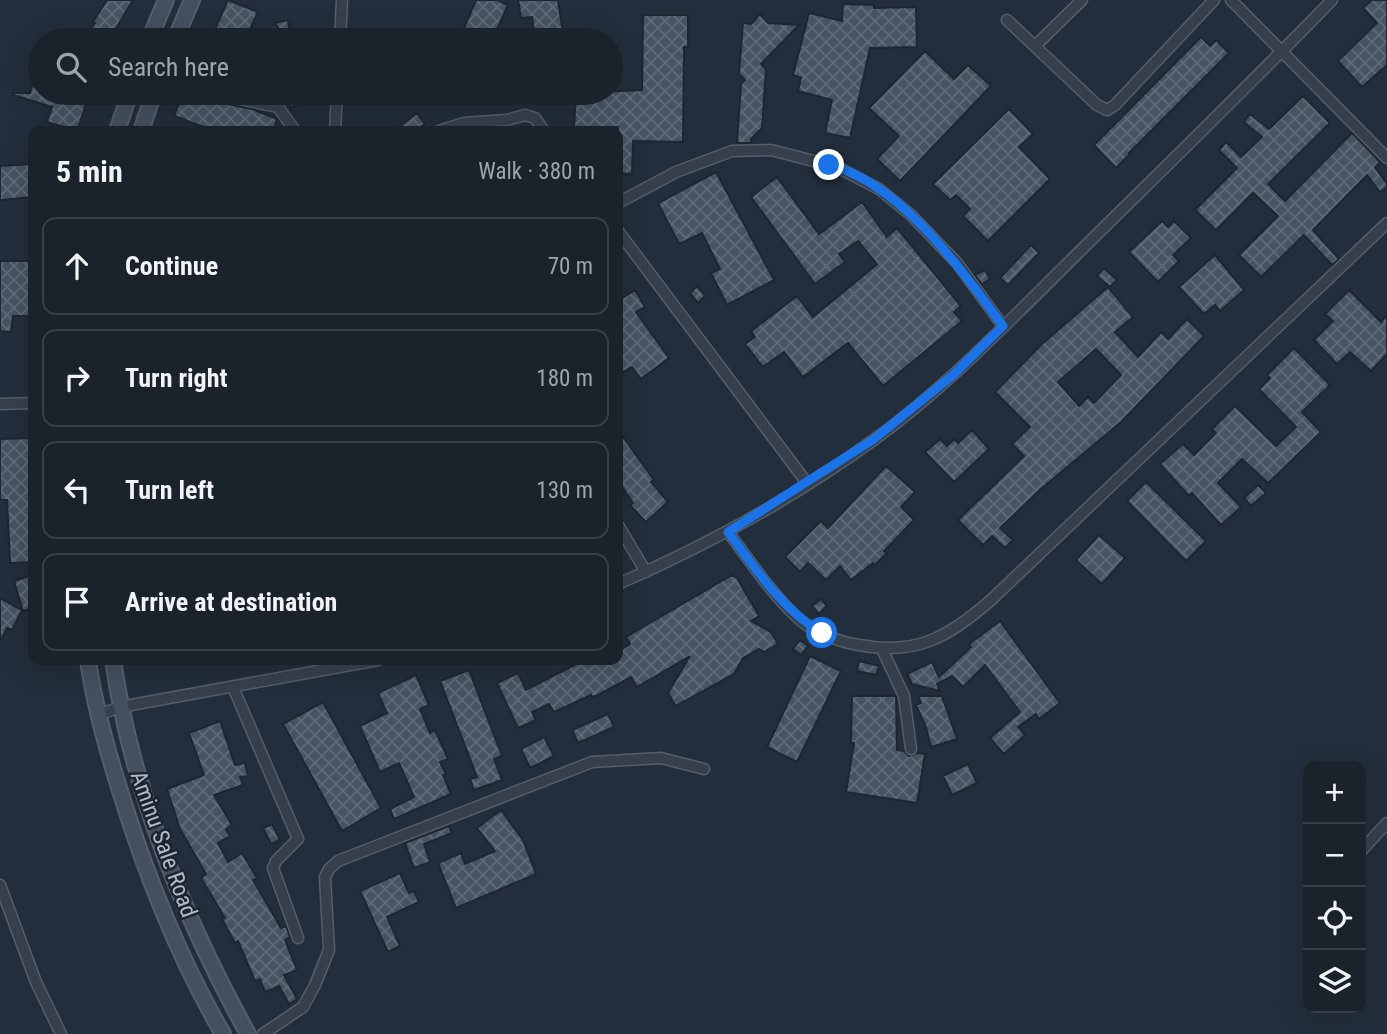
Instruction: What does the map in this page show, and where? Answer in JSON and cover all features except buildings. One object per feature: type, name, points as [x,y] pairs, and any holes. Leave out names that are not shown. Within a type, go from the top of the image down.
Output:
[{"type":"street","points":[[154,28],[166,0]]},
{"type":"street","points":[[180,28],[192,0]]},
{"type":"street","points":[[341,28],[342,0]]},
{"type":"street","points":[[1035,46],[1082,0]]},
{"type":"street","points":[[1007,20],[1097,105],[1107,110],[1115,105],[1214,0]]},
{"type":"street","points":[[1231,0],[1387,158]]},
{"type":"street","points":[[623,582],[728,532],[874,439],[915,408],[953,375],[1332,0]]},
{"type":"street","points":[[119,126],[126,105]]},
{"type":"street","points":[[143,126],[150,105]]},
{"type":"street","points":[[268,105],[278,107],[291,126]]},
{"type":"street","points":[[335,126],[336,105]]},
{"type":"street","points":[[455,126],[507,120],[525,115],[535,118],[541,126]]},
{"type":"street","points":[[623,200],[676,172],[732,151],[771,150],[837,167],[879,189],[911,215],[957,263],[1003,326]]},
{"type":"street","points":[[728,532],[772,592],[803,622],[822,633],[847,643],[882,649],[924,644],[947,634],[967,621],[1387,223]]},
{"type":"street","points":[[623,238],[807,483]]},
{"type":"street","points":[[0,404],[28,403]]},
{"type":"street","points":[[623,533],[646,572]]},
{"type":"street","points":[[882,649],[904,696],[911,749]]},
{"type":"street","name":"Aminu Sale Road","points":[[89,665],[98,715],[140,855],[166,922],[203,1000],[223,1034]]},
{"type":"street","name":"Aminu Sale Road","points":[[114,665],[120,707],[152,817],[178,892],[211,967],[248,1034]]},
{"type":"street","points":[[98,715],[120,707],[346,665]]},
{"type":"street","points":[[233,687],[298,839],[276,861],[273,869],[298,938]]},
{"type":"street","points":[[263,1034],[303,1007],[315,985],[329,950],[325,877],[338,861],[592,762],[661,758],[704,769]]},
{"type":"street","points":[[1366,846],[1387,823]]},
{"type":"street","points":[[0,885],[36,982],[61,1034]]},
{"type":"route","points":[[822,633],[803,622],[772,592],[728,532],[874,439],[953,375],[1003,326],[957,263],[911,215],[879,189],[829,165]]}]
